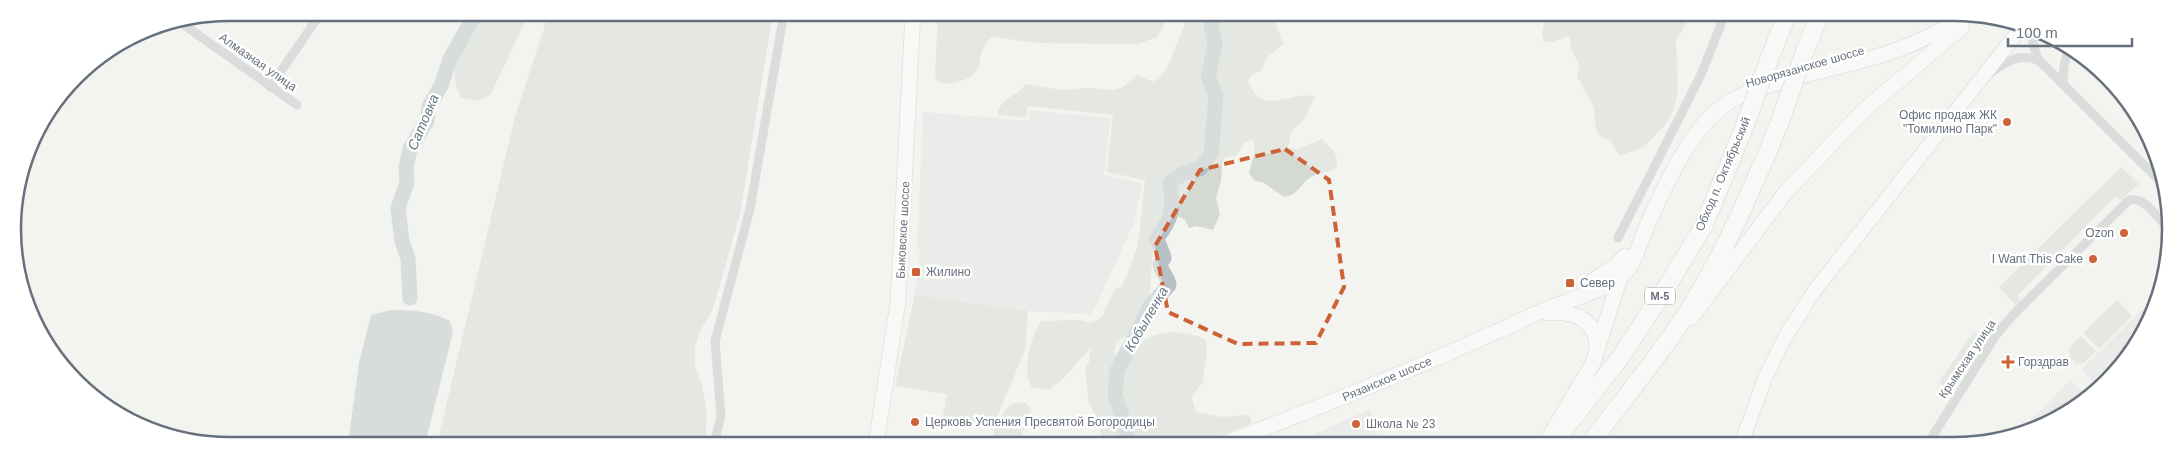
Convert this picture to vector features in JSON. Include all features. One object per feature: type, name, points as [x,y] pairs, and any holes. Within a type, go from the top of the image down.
[{"type":"highway","name":"Обход п. Октябрьский","points":[[1558,437],[1620,358],[1704,225],[1742,133],[1784,21]]},
{"type":"highway","name":"М-5","points":[[1595,437],[1650,367],[1700,292],[1730,237],[1779,124],[1804,51],[1817,21]]},
{"type":"main road","name":"Быковское шоссе","points":[[877,437],[898,302],[913,21]]},
{"type":"main road","name":"Новорязанское шоссе","points":[[1550,437],[1586,376],[1597,351],[1625,256],[1659,180],[1684,135],[1708,106],[1726,93],[1748,82],[1876,47],[1916,33],[1937,21]]},
{"type":"main road","points":[[1620,277],[1631,265],[1667,184],[1692,139],[1713,114],[1729,102],[1752,91],[1877,56],[1903,47],[1946,28],[1957,21]]},
{"type":"main road","points":[[1650,367],[1698,310],[1785,193],[1863,111],[1967,22]]},
{"type":"main road","points":[[1744,437],[1765,378],[1786,337],[1815,290],[2019,31]]},
{"type":"main road","name":"Рязанское шоссе","points":[[1241,437],[1358,392],[1525,319],[1548,308],[1602,275],[1625,256]]},
{"type":"main road","name":"Рязанское шоссе","points":[[1548,308],[1584,296],[1620,277]]},
{"type":"main road","points":[[1525,319],[1547,313],[1572,313],[1581,318],[1591,328],[1597,341],[1597,351]]},
{"type":"street","points":[[270,86],[315,21]]},
{"type":"street","points":[[716,437],[721,416],[715,342],[750,210],[783,21]]},
{"type":"street","points":[[1618,238],[1701,75],[1722,21]]},
{"type":"street","name":"Алмазная улица","points":[[185,26],[297,105]]},
{"type":"street","points":[[2033,37],[2033,45],[2040,61],[2155,176]]},
{"type":"street","points":[[2063,84],[2067,55]]},
{"type":"street","points":[[1978,82],[2008,62],[2019,58],[2029,57],[2040,61]]},
{"type":"street","name":"Крымская улица","points":[[1932,437],[1996,335],[2129,200],[2142,201],[2161,221]]},
{"type":"highlighted area","points":[[1285,149],[1329,180],[1344,287],[1316,343],[1238,344],[1168,312],[1155,246],[1200,170]]},
{"type":"shaded area","points":[[474,21],[525,21],[491,94],[479,101],[461,98],[455,75],[455,64]]},
{"type":"shaded area","points":[[546,21],[772,21],[740,214],[713,309],[700,331],[695,348],[695,366],[701,382],[707,413],[705,437],[439,437],[515,117]]},
{"type":"shaded area","points":[[938,21],[1165,21],[1157,37],[1138,44],[1039,43],[992,37],[986,43],[978,68],[968,78],[957,82],[942,83],[937,81],[935,75]]},
{"type":"shaded area","points":[[1184,21],[1275,21],[1283,44],[1268,56],[1261,71],[1253,73],[1248,80],[1253,92],[1260,98],[1269,101],[1306,96],[1315,97],[1304,119],[1291,132],[1288,148],[1297,149],[1322,139],[1336,156],[1336,169],[1313,176],[1305,181],[1297,191],[1284,197],[1263,182],[1255,181],[1249,174],[1255,149],[1253,140],[1245,142],[1235,157],[1226,157],[1222,163],[1221,181],[1216,198],[1220,214],[1213,230],[1197,226],[1189,228],[1185,220],[1169,212],[1154,234],[1149,303],[1130,332],[1116,343],[1114,352],[1119,359],[1130,356],[1145,340],[1159,334],[1184,333],[1206,340],[1207,348],[1203,383],[1191,396],[1196,412],[1222,417],[1249,415],[1252,423],[1216,437],[1101,437],[1098,421],[1089,403],[1085,369],[1089,362],[1091,347],[1062,380],[1048,390],[1032,387],[1027,373],[1027,364],[1034,335],[1042,321],[1080,320],[1089,323],[1096,321],[1103,315],[1114,290],[1122,286],[1138,245],[1145,180],[1107,172],[1113,115],[1027,106],[1026,118],[999,115],[997,111],[1005,100],[1020,91],[1025,84],[1061,90],[1088,88],[1114,90],[1123,87],[1137,75],[1153,82],[1166,70],[1184,27]]},
{"type":"shaded area","points":[[1545,21],[1687,21],[1676,41],[1678,93],[1674,109],[1665,125],[1644,147],[1619,156],[1611,141],[1603,138],[1596,131],[1594,107],[1577,76],[1579,63],[1572,51],[1569,36],[1552,42],[1544,41],[1542,34]]},
{"type":"shaded area","points":[[1030,110],[1111,118],[1104,175],[1142,183],[1135,221],[1092,314],[1028,311],[915,295],[920,251],[917,248],[923,112],[1029,121]]},
{"type":"shaded area","points":[[2121,167],[2139,184],[2121,200],[2116,196],[2017,296],[2021,301],[2016,306],[1999,287]]},
{"type":"shaded area","points":[[915,295],[1028,311],[1025,350],[992,429],[943,416],[947,394],[895,386]]},
{"type":"shaded area","points":[[2117,300],[2132,316],[2099,349],[2083,333]]},
{"type":"shaded area","points":[[2148,304],[2127,344],[2101,376],[2094,383],[2081,370]]},
{"type":"shaded area","points":[[391,310],[414,311],[429,313],[450,321],[453,332],[427,437],[349,437],[359,363],[371,315]]},
{"type":"shaded area","points":[[1974,332],[1979,335],[1946,387],[1939,382]]},
{"type":"shaded area","points":[[2081,336],[2096,351],[2084,363],[2076,364],[2069,356],[2070,347]]},
{"type":"shaded area","points":[[2071,380],[2083,392],[2058,409],[2026,424]]},
{"type":"shaded area","points":[[2053,402],[2067,403],[2058,409],[2052,412]]},
{"type":"shaded area","points":[[1026,403],[1030,408],[1029,419],[1020,437],[992,437],[1003,412],[1013,404]]},
{"type":"shaded area","name":"Школа № 23","points":[[1370,409],[1378,437],[1308,437]]},
{"type":"waterway","name":"Сатовка","points":[[410,298],[408,259],[402,241],[398,208],[407,183],[406,168],[410,149],[427,121],[429,106],[441,86],[450,59],[471,21]]},
{"type":"waterway","name":"Кобыленка","points":[[1128,437],[1115,394],[1117,371],[1151,305],[1169,285],[1160,264],[1164,258],[1157,238],[1167,224],[1171,212],[1170,183],[1182,174],[1200,169],[1211,154],[1216,96],[1208,76],[1215,44],[1212,21]]},
{"type":"place","name":"Офис продаж ЖК \"Томилино Парк\"","points":[[2007,122]]},
{"type":"place","name":"Ozon","points":[[2124,233]]},
{"type":"place","name":"I Want This Cake","points":[[2093,259]]},
{"type":"place","name":"Жилино","points":[[916,272]]},
{"type":"place","name":"Север","points":[[1570,283]]},
{"type":"place","name":"Горздрав","points":[[2008,362]]},
{"type":"place","name":"Церковь Успения Пресвятой Богородицы","points":[[915,422]]},
{"type":"place","name":"Школа № 23","points":[[1356,424]]}]
